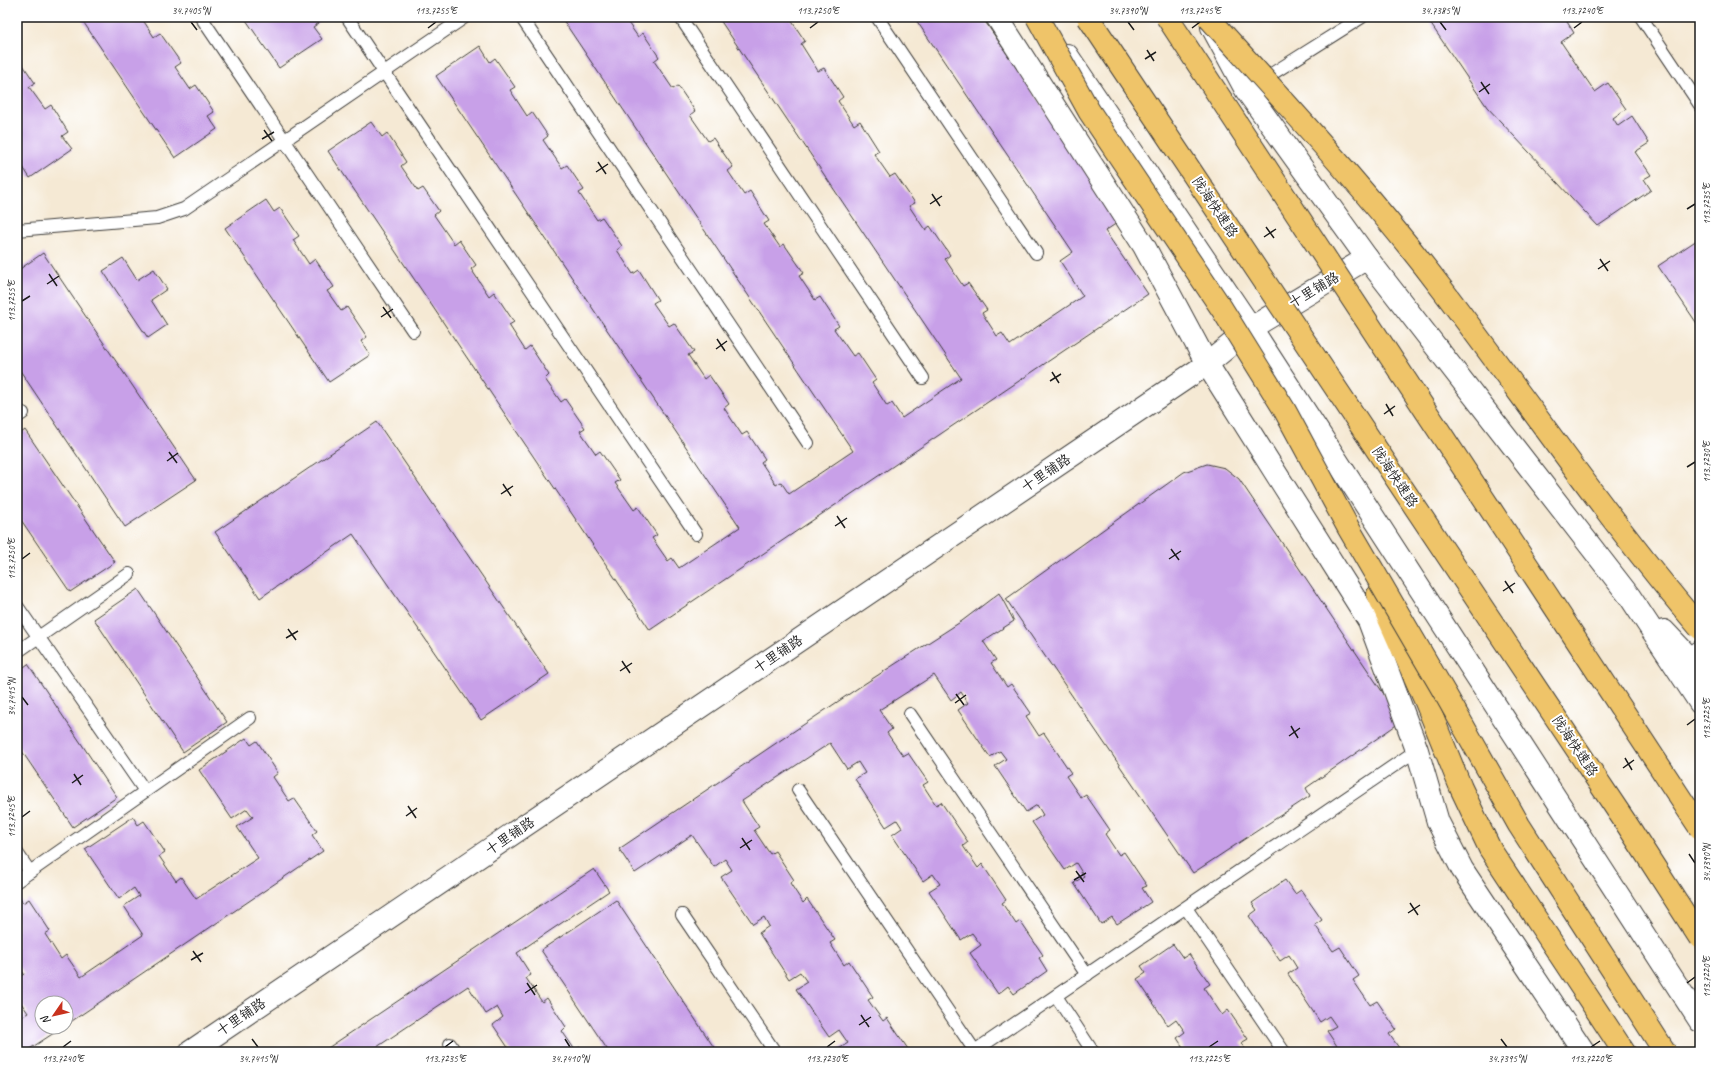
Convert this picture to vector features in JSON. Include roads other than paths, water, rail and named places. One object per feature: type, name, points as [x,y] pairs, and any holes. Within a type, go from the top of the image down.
[{"type":"highway","points":[[1037,17],[1088,111],[1222,309],[1284,409],[1349,529],[1447,697],[1519,825],[1665,1052]]},
{"type":"highway","name":"陇海快速路","points":[[1088,17],[1628,826],[1700,938]]},
{"type":"highway","points":[[1167,17],[1700,828]]},
{"type":"highway","points":[[1207,17],[1376,207],[1432,276],[1530,410],[1655,575],[1700,628]]},
{"type":"highway","points":[[1349,529],[1426,702],[1461,788],[1490,849],[1624,1052]]},
{"type":"street","points":[[997,17],[1144,246],[1207,364],[1369,621],[1417,750],[1438,822],[1462,869],[1584,1052]]},
{"type":"street","points":[[1042,17],[1252,328],[1700,1021]]},
{"type":"street","points":[[1207,17],[1246,90],[1367,258],[1630,597],[1700,703]]},
{"type":"street","name":"十里铺路","points":[[190,1052],[1207,364],[1252,328],[1367,258]]},
{"type":"street","points":[[1630,597],[1696,657]]},
{"type":"lane","points":[[201,17],[413,331]]},
{"type":"lane","points":[[347,17],[696,534]]},
{"type":"lane","points":[[19,227],[157,218],[184,209],[465,17]]},
{"type":"lane","points":[[521,17],[808,443]]},
{"type":"lane","points":[[680,17],[923,378]]},
{"type":"lane","points":[[877,17],[1036,253]]},
{"type":"lane","points":[[1246,90],[1362,17]]},
{"type":"lane","points":[[1641,17],[1700,105]]},
{"type":"lane","points":[[17,652],[129,574]]},
{"type":"lane","points":[[17,606],[145,792]]},
{"type":"lane","points":[[910,714],[1087,975]]},
{"type":"lane","points":[[17,881],[250,718]]},
{"type":"lane","points":[[798,790],[974,1051],[1417,750]]},
{"type":"lane","points":[[17,853],[30,872]]},
{"type":"lane","points":[[1186,908],[1284,1052]]},
{"type":"lane","points":[[682,915],[775,1052]]},
{"type":"lane","points":[[1056,996],[1093,1052]]}]
